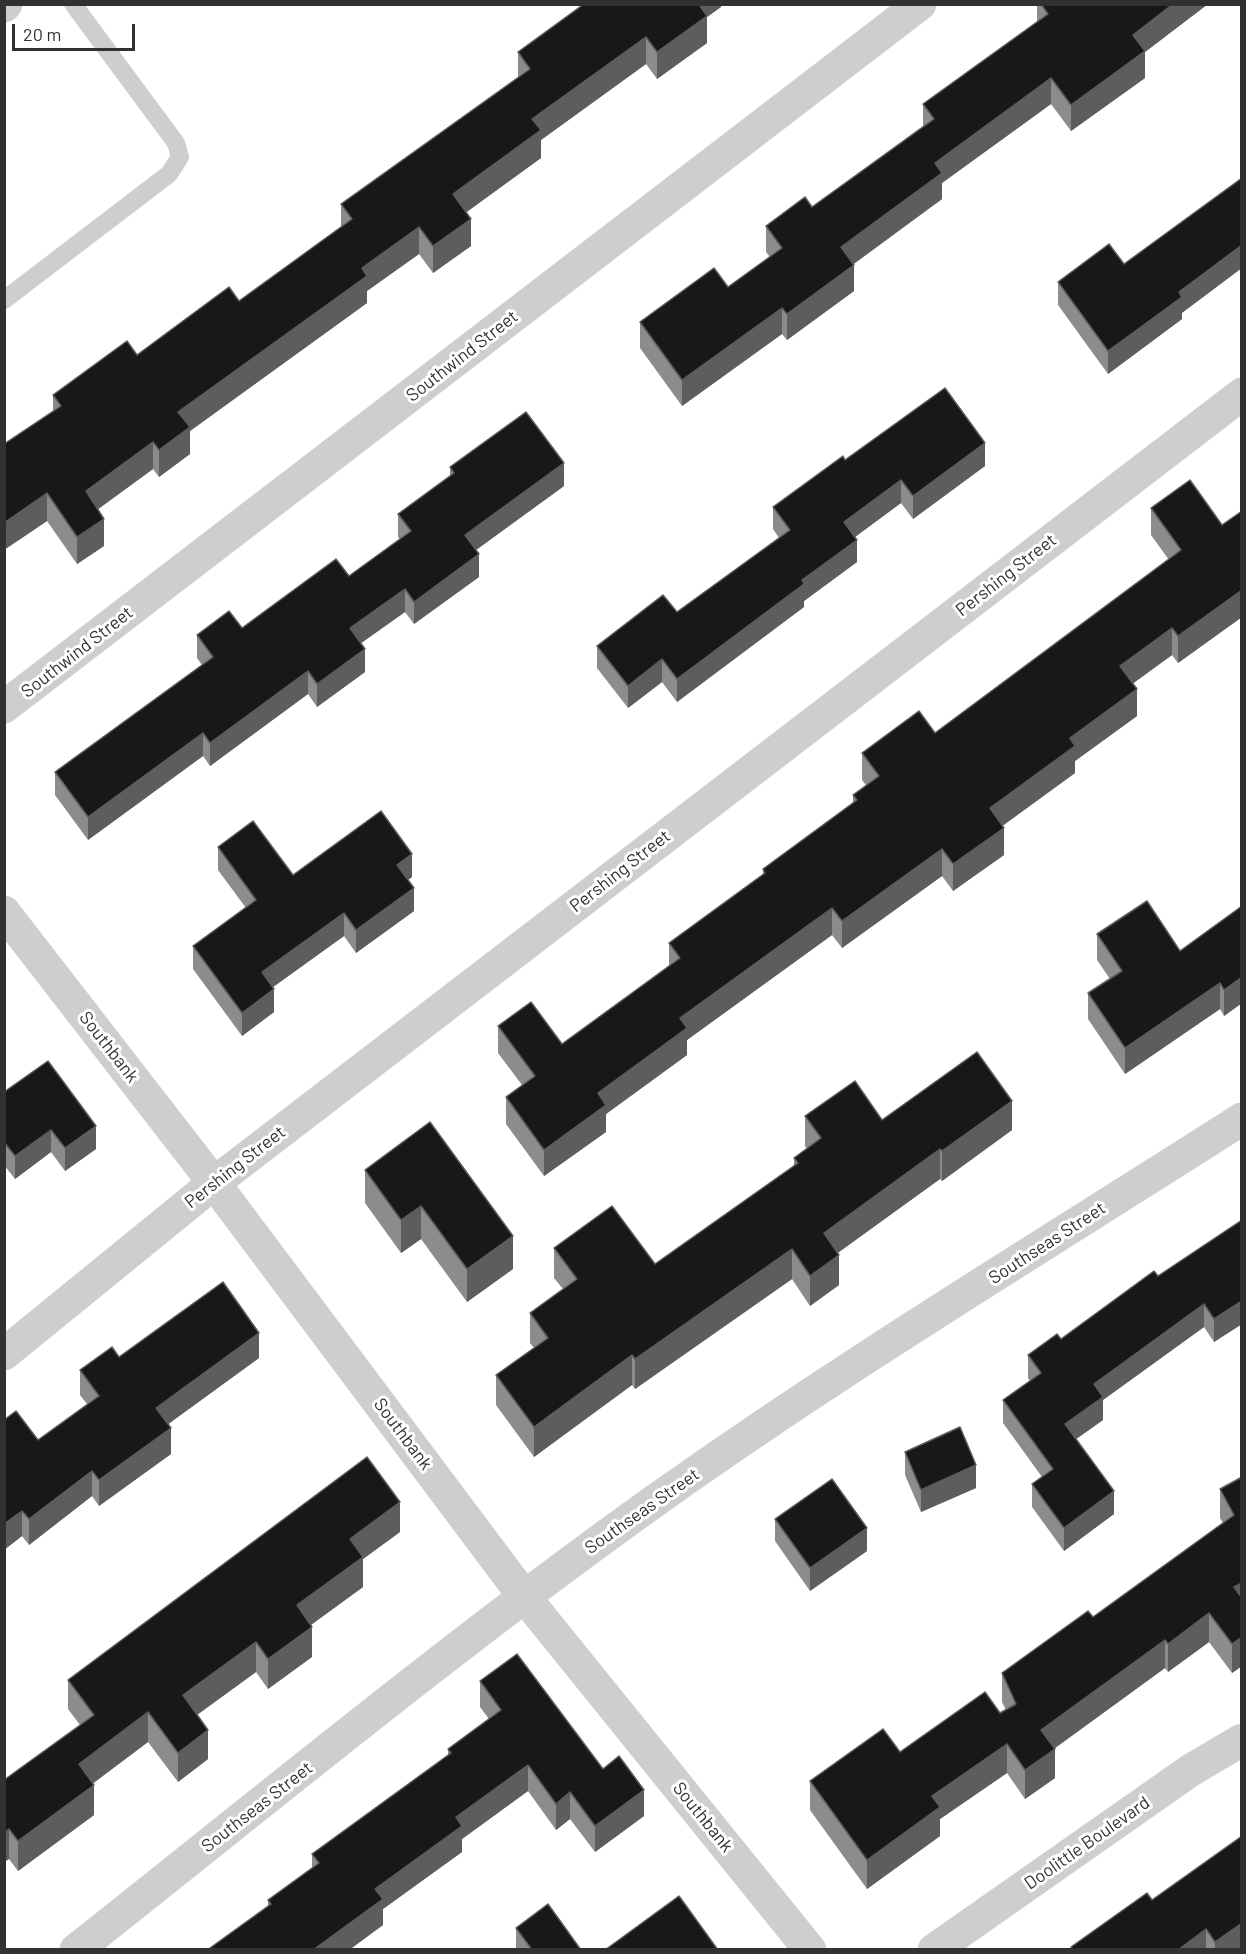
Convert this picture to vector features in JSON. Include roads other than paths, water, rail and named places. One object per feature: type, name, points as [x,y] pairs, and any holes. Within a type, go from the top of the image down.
[{"type":"street","name":"Southwind Street","points":[[4,707],[920,4]]},
{"type":"street","name":"Pershing Street","points":[[4,1354],[214,1183],[1242,394]]},
{"type":"street","name":"Southbank","points":[[4,912],[214,1183],[524,1595],[810,1950]]},
{"type":"street","name":"Southseas Street","points":[[76,1950],[524,1595],[660,1497],[851,1368],[1242,1119]]},
{"type":"street","name":"Doolittle Boulevard","points":[[934,1950],[1191,1770],[1242,1740]]},
{"type":"lane","points":[[4,300],[170,174],[180,157],[176,142],[73,4]]}]
